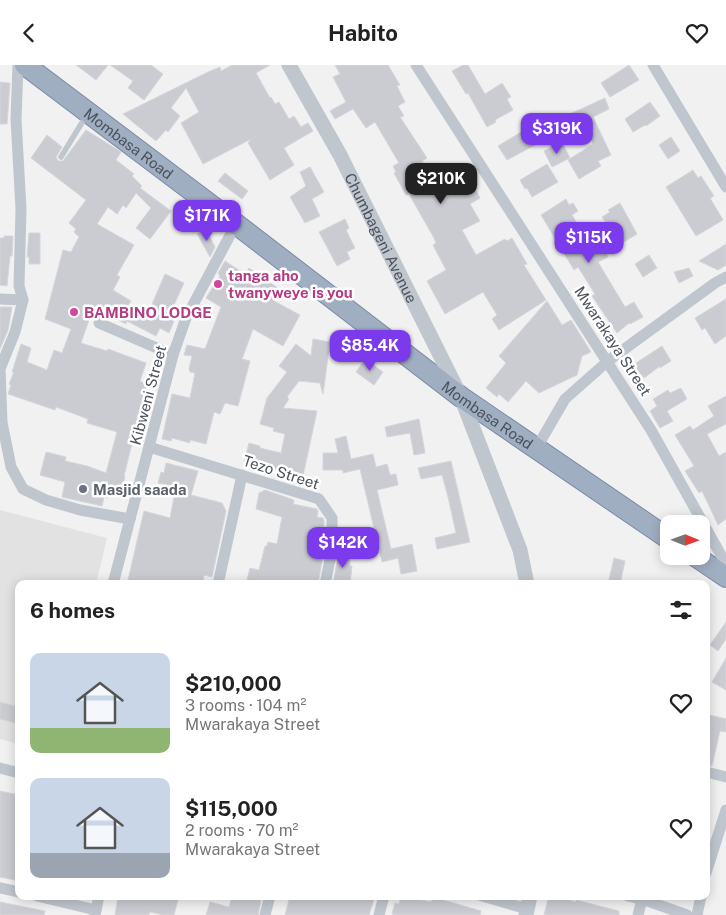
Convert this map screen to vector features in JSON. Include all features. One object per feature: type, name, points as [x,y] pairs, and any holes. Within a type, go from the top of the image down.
[{"type":"highway","name":"Mombasa Road","points":[[25,65],[236,223],[461,397],[660,533]]},
{"type":"highway","points":[[708,565],[726,577]]},
{"type":"street","points":[[18,65],[16,119],[21,209],[18,285],[23,300],[15,332],[0,369],[1,422],[11,467],[23,489],[46,500],[80,510],[130,519]]},
{"type":"street","name":"Chumbageni Avenue","points":[[289,65],[340,155],[461,397],[520,550],[526,580]]},
{"type":"street","name":"Mwarakaya Street","points":[[416,65],[651,430],[726,564]]},
{"type":"street","points":[[653,65],[726,187]]},
{"type":"street","name":"Kibweni Street","points":[[115,580],[173,355],[186,318],[236,223]]},
{"type":"street","points":[[536,449],[565,399],[608,361],[726,277]]},
{"type":"street","points":[[0,299],[23,300]]},
{"type":"street","points":[[99,323],[173,355]]},
{"type":"street","name":"Tezo Street","points":[[149,447],[319,499],[332,518],[332,550],[326,580]]},
{"type":"street","points":[[219,580],[242,475]]},
{"type":"street","points":[[0,768],[15,772]]},
{"type":"street","points":[[710,774],[726,777]]},
{"type":"street","points":[[710,860],[726,810]]},
{"type":"street","points":[[0,888],[15,891]]},
{"type":"street","points":[[51,900],[95,913],[98,900]]},
{"type":"street","points":[[265,915],[269,900]]},
{"type":"street","points":[[379,915],[383,900]]},
{"type":"street","points":[[499,900],[528,907]]},
{"type":"street","points":[[638,915],[642,900]]},
{"type":"street","points":[[645,900],[687,915]]},
{"type":"street","points":[[697,915],[700,900]]},
{"type":"lane","points":[[61,157],[88,112]]},
{"type":"shaded area","points":[[0,510],[107,538],[97,580],[15,580],[15,743],[0,739]]},
{"type":"building","points":[[76,65],[108,65],[96,80]]},
{"type":"building","points":[[110,65],[151,65],[163,74],[144,100],[128,88],[133,81]]},
{"type":"building","points":[[232,65],[270,65],[256,73],[270,98],[275,104],[279,102],[289,119],[294,116],[301,127],[308,123],[313,131],[284,148],[294,165],[270,180],[248,143],[251,139],[203,164],[181,123],[199,112],[186,88],[171,108],[180,116],[168,132],[166,130],[156,141],[123,114],[208,72],[220,67],[221,71]]},
{"type":"building","points":[[335,65],[388,65],[400,85],[397,86],[405,102],[398,106],[404,116],[400,117],[427,158],[422,161],[433,179],[444,172],[447,177],[463,167],[480,198],[470,204],[480,221],[462,230],[476,255],[505,239],[507,241],[512,238],[527,264],[524,265],[546,300],[499,330],[492,319],[497,315],[483,292],[445,314],[427,281],[446,270],[433,245],[436,243],[434,238],[409,194],[406,195],[394,173],[396,172],[393,166],[399,163],[375,122],[366,128],[353,109],[335,119],[330,111],[346,102],[333,77],[340,74]]},
{"type":"building","points":[[463,65],[468,65],[485,94],[502,83],[511,97],[507,99],[513,110],[487,127],[468,93],[466,94],[452,71]]},
{"type":"building","points":[[629,65],[639,80],[610,97],[601,83]]},
{"type":"building","points":[[0,82],[10,83],[7,124],[0,124]]},
{"type":"building","points":[[605,98],[609,109],[593,117],[611,155],[598,161],[601,166],[579,179],[568,160],[593,144],[585,127],[558,141],[553,133],[564,127],[559,119]]},
{"type":"building","points":[[650,102],[660,116],[633,132],[625,119]]},
{"type":"building","points":[[526,129],[535,145],[507,160],[498,146]]},
{"type":"building","points":[[86,130],[121,152],[116,160],[134,174],[132,176],[142,186],[140,188],[171,211],[150,239],[136,228],[151,208],[136,193],[126,208],[123,205],[117,214],[108,207],[97,224],[134,245],[117,275],[120,277],[113,290],[131,301],[127,308],[146,318],[165,274],[184,283],[168,318],[174,321],[169,333],[160,328],[156,336],[127,321],[126,324],[114,318],[116,314],[95,306],[89,320],[81,343],[107,351],[108,349],[146,363],[140,381],[147,384],[143,395],[145,396],[137,419],[122,491],[110,489],[108,498],[104,497],[102,506],[62,497],[65,482],[40,475],[46,452],[66,457],[65,461],[106,473],[117,432],[87,423],[88,419],[56,407],[55,410],[8,394],[11,385],[9,384],[14,372],[12,372],[21,344],[31,348],[27,362],[47,370],[54,350],[62,353],[71,329],[45,319],[63,250],[71,252],[79,237],[74,232],[76,229],[69,223],[86,200],[31,158],[47,135],[62,147],[56,157],[58,161],[63,161]]},
{"type":"building","points":[[671,137],[680,151],[668,159],[659,145]]},
{"type":"building","points":[[562,142],[570,158],[552,167],[544,151]]},
{"type":"building","points":[[547,164],[558,182],[532,197],[520,180]]},
{"type":"building","points":[[310,167],[324,192],[312,199],[320,216],[305,223],[290,197],[306,186],[300,172]]},
{"type":"building","points":[[693,170],[698,178],[701,176],[714,196],[710,198],[723,220],[696,236],[666,187]]},
{"type":"building","points":[[225,173],[248,191],[242,199],[218,181]]},
{"type":"building","points":[[566,199],[569,205],[573,203],[578,211],[572,215],[593,250],[602,245],[608,257],[598,262],[625,307],[634,302],[643,317],[629,323],[617,333],[592,296],[595,294],[578,267],[574,270],[541,215]]},
{"type":"building","points":[[620,203],[637,234],[617,246],[602,217],[610,212],[608,210]]},
{"type":"building","points":[[345,219],[349,228],[346,230],[355,248],[347,252],[350,259],[337,266],[319,232]]},
{"type":"building","points":[[206,229],[215,247],[210,257],[197,234]]},
{"type":"building","points":[[29,233],[40,233],[40,264],[29,264],[29,257],[27,257]]},
{"type":"building","points":[[4,236],[13,236],[7,286],[0,285],[0,238],[4,238]]},
{"type":"building","points":[[726,244],[726,265],[718,270],[699,261]]},
{"type":"building","points":[[649,255],[657,268],[643,277],[635,264]]},
{"type":"building","points":[[225,261],[245,274],[249,268],[278,288],[274,301],[300,315],[283,346],[253,329],[242,359],[250,361],[238,406],[225,403],[220,414],[214,412],[206,444],[190,440],[190,443],[172,438],[171,441],[162,439],[172,394],[190,398],[195,373],[190,372],[189,369],[192,356],[184,355],[187,345],[205,349],[221,307],[206,298],[220,276],[218,273]]},
{"type":"building","points":[[689,268],[693,276],[679,283],[674,272]]},
{"type":"building","points":[[726,299],[726,336],[715,344],[705,328],[702,330],[695,318]]},
{"type":"building","points":[[547,301],[562,325],[571,320],[591,352],[582,356],[577,375],[539,393],[526,381],[508,402],[499,394],[497,397],[486,388],[506,363],[499,356]]},
{"type":"building","points":[[0,307],[12,307],[8,330],[0,349]]},
{"type":"building","points":[[313,339],[330,342],[323,394],[320,383],[299,381],[287,397],[289,399],[283,408],[317,411],[303,476],[244,462],[249,443],[281,453],[285,434],[273,431],[274,428],[260,424],[267,398],[287,372],[279,366],[296,344],[311,356]]},
{"type":"building","points":[[662,346],[671,361],[660,368],[660,366],[644,378],[633,365]]},
{"type":"building","points":[[365,359],[383,372],[374,385],[356,372]]},
{"type":"building","points":[[681,388],[687,399],[667,411],[673,421],[660,428],[650,411],[657,406],[653,399],[668,390],[670,393]]},
{"type":"building","points":[[726,396],[726,424],[707,434],[719,456],[726,452],[726,519],[718,525],[702,491],[699,493],[685,471],[694,466],[675,435],[690,426],[693,430],[714,416],[708,406]]},
{"type":"building","points":[[419,419],[425,453],[414,455],[410,433],[387,437],[385,427]]},
{"type":"building","points":[[346,436],[351,459],[373,454],[376,467],[387,464],[390,475],[396,474],[398,485],[377,490],[391,549],[412,544],[417,571],[401,574],[398,558],[382,562],[360,469],[343,473],[343,470],[323,470],[323,453],[338,453],[335,439]]},
{"type":"building","points":[[451,461],[470,542],[437,549],[435,538],[456,533],[448,497],[442,475],[421,479],[418,468]]},
{"type":"building","points":[[166,463],[198,471],[191,495],[222,503],[226,511],[212,577],[204,575],[203,580],[128,580],[144,511],[170,518],[176,487],[158,483],[161,472],[164,473]]},
{"type":"building","points":[[265,490],[294,500],[293,504],[317,509],[317,517],[324,520],[324,549],[319,580],[247,580],[250,568],[259,570],[265,546],[267,546],[268,542],[277,544],[282,517],[256,509],[259,493]]},
{"type":"building","points":[[349,551],[350,566],[352,566],[350,580],[334,580],[339,552]]},
{"type":"building","points":[[614,558],[625,561],[621,580],[609,580]]},
{"type":"building","points":[[726,622],[726,639],[718,651],[710,645]]},
{"type":"building","points":[[726,658],[726,690],[712,682]]},
{"type":"building","points":[[0,702],[15,706],[15,723],[0,719]]},
{"type":"building","points":[[710,715],[726,719],[726,732],[720,731],[712,766],[710,766]]},
{"type":"building","points":[[0,791],[15,794],[15,880],[0,877]]},
{"type":"building","points":[[117,900],[178,900],[174,915],[150,912],[149,915],[115,915]]},
{"type":"building","points":[[231,900],[261,900],[258,915],[206,915],[210,902],[229,907]]},
{"type":"building","points":[[289,900],[374,900],[369,915],[285,915]]},
{"type":"building","points":[[400,900],[431,902],[432,900],[443,900],[481,911],[480,915],[392,914],[395,903],[399,904]]},
{"type":"building","points":[[548,900],[576,902],[576,900],[619,911],[619,915],[544,915]]},
{"type":"building","points":[[0,902],[45,911],[44,915],[0,915]]},
{"type":"place","name":"tanga aho twanyweye is you","points":[[218,284]]},
{"type":"place","name":"BAMBINO LODGE","points":[[74,312]]},
{"type":"place","name":"Masjid saada","points":[[83,489]]}]
